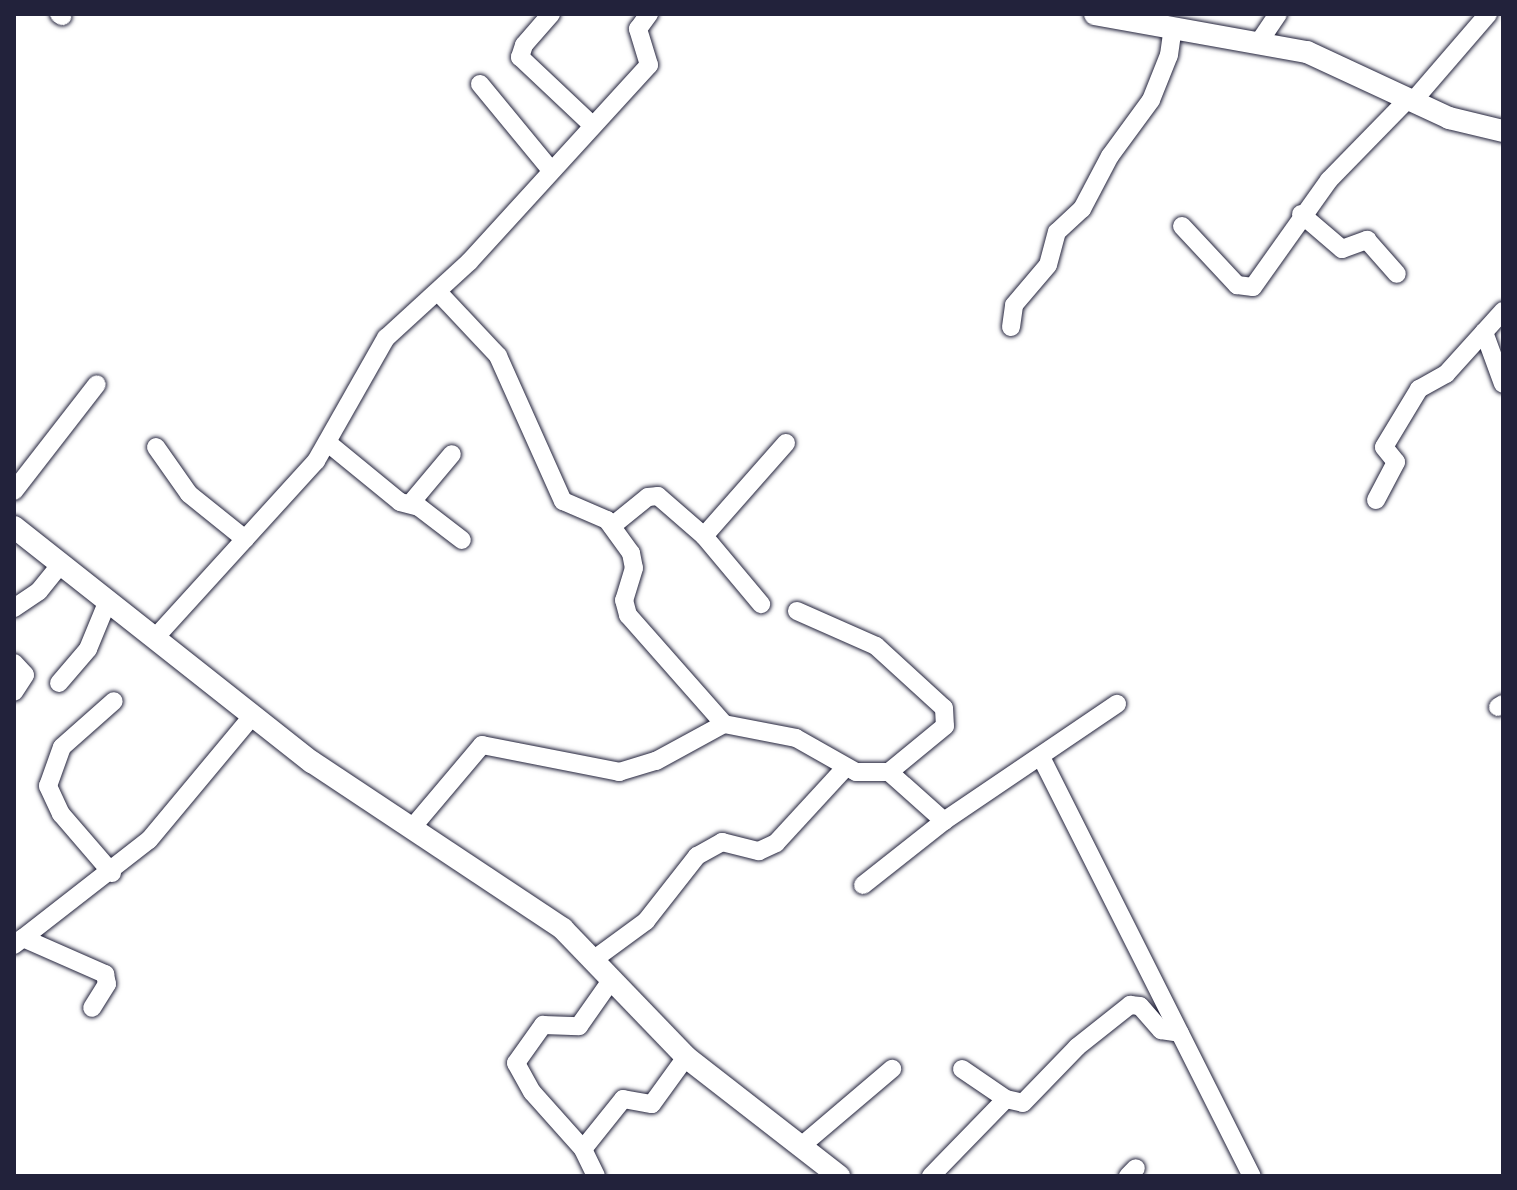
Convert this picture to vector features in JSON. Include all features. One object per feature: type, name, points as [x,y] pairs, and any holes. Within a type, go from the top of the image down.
[{"type":"street","points":[[551,14],[524,45],[520,57],[591,124]]},
{"type":"street","points":[[154,639],[328,443],[386,338],[469,262],[591,124],[651,62],[638,29],[649,14]]},
{"type":"street","points":[[1095,14],[1168,22],[1318,55],[1449,118],[1503,131]]},
{"type":"street","points":[[1259,42],[1278,14]]},
{"type":"street","points":[[1182,226],[1216,266],[1247,290],[1268,270],[1301,214],[1411,100],[1488,14]]},
{"type":"street","points":[[1011,327],[1014,305],[1048,265],[1057,232],[1082,209],[1110,156],[1155,93],[1168,22]]},
{"type":"street","points":[[480,84],[551,170]]},
{"type":"street","points":[[1301,214],[1342,249],[1367,240],[1397,274]]},
{"type":"street","points":[[441,290],[498,356],[563,501],[612,526],[635,561],[624,600],[628,615],[724,724],[796,738],[845,768],[869,775],[889,772],[945,726],[944,708],[876,646],[797,611]]},
{"type":"street","points":[[1376,500],[1396,462],[1384,447],[1419,389],[1446,374],[1503,311]]},
{"type":"street","points":[[1484,332],[1503,384]]},
{"type":"street","points":[[14,491],[97,384]]},
{"type":"street","points":[[328,443],[400,502],[410,504],[462,540]]},
{"type":"street","points":[[704,536],[786,443]]},
{"type":"street","points":[[156,447],[189,494],[245,539]]},
{"type":"street","points":[[410,504],[452,454]]},
{"type":"street","points":[[612,526],[653,495],[704,536],[761,604]]},
{"type":"street","points":[[14,527],[59,566],[253,715],[411,829],[530,905],[593,960],[686,1057],[839,1176]]},
{"type":"street","points":[[14,608],[39,591],[59,566]]},
{"type":"street","points":[[59,683],[88,649],[107,603]]},
{"type":"street","points":[[14,663],[25,675],[14,692]]},
{"type":"street","points":[[112,873],[61,814],[48,786],[62,747],[114,701]]},
{"type":"street","points":[[863,885],[944,821],[1117,704]]},
{"type":"street","points":[[18,941],[112,873],[166,822],[253,715]]},
{"type":"street","points":[[411,829],[482,745],[619,772],[656,761],[724,724]]},
{"type":"street","points":[[1041,757],[1252,1176]]},
{"type":"street","points":[[593,960],[646,921],[697,856],[722,842],[756,851],[776,843],[845,768]]},
{"type":"street","points":[[889,772],[944,821]]},
{"type":"street","points":[[18,941],[108,977],[92,1008]]},
{"type":"street","points":[[596,1176],[583,1149],[522,1079],[516,1063],[543,1025],[579,1026],[612,979]]},
{"type":"street","points":[[962,1069],[1015,1103],[1031,1100],[1077,1047],[1130,1005],[1140,1006],[1161,1030],[1180,1033]]},
{"type":"street","points":[[583,1149],[623,1099],[652,1104],[686,1057]]},
{"type":"street","points":[[800,1147],[892,1069]]},
{"type":"street","points":[[931,1176],[1006,1099]]}]
